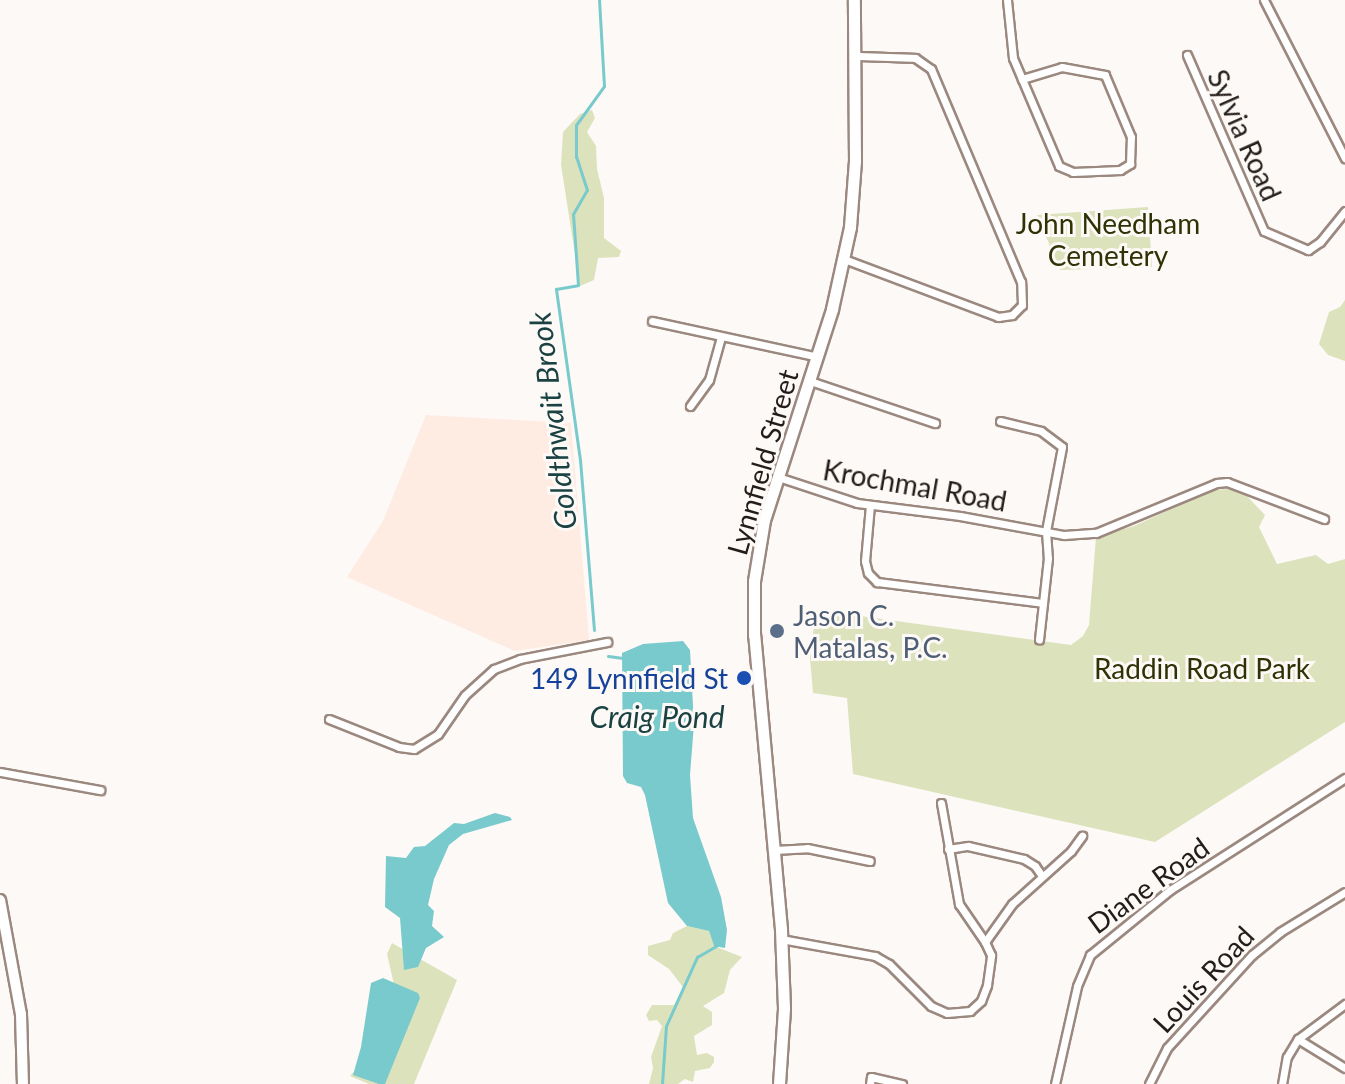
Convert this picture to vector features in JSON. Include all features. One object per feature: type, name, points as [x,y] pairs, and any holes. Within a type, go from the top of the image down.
[{"type":"main road","name":"Lynnfield Street","points":[[779,1084],[784,1008],[754,611],[757,551],[818,357],[844,259],[855,181],[854,0]]},
{"type":"street","points":[[1007,0],[1011,50],[1022,79],[1062,170],[1120,170],[1130,164],[1131,137],[1105,75],[1062,67],[1022,79]]},
{"type":"street","points":[[1264,0],[1345,158]]},
{"type":"street","name":"Sylvia Road","points":[[1187,55],[1264,231],[1308,250],[1320,242],[1345,211]]},
{"type":"street","points":[[844,259],[1005,317],[1018,312],[1022,305],[1023,293],[1016,272],[931,69],[915,58],[854,56]]},
{"type":"street","points":[[652,321],[818,357]]},
{"type":"street","points":[[690,406],[709,380],[721,337]]},
{"type":"street","points":[[810,381],[935,423]]},
{"type":"street","points":[[1000,421],[1041,431],[1062,447],[1046,531],[1048,558],[1039,640]]},
{"type":"street","name":"Krochmal Road","points":[[778,477],[831,496],[870,505],[1064,535],[1096,533],[1217,483],[1227,482],[1324,519]]},
{"type":"street","points":[[870,505],[865,561],[868,573],[877,582],[1043,603]]},
{"type":"street","points":[[329,719],[399,747],[414,749],[438,734],[465,695],[494,669],[520,659],[607,642]]},
{"type":"street","points":[[0,779],[4,773],[100,790]]},
{"type":"street","name":"Diane Road","points":[[1055,1084],[1077,986],[1090,955],[1170,890],[1345,778]]},
{"type":"street","points":[[781,939],[875,956],[889,964],[931,1006],[954,1013],[970,1011],[984,994],[991,955],[962,912],[941,803]]},
{"type":"street","points":[[985,942],[1012,904],[1082,836]]},
{"type":"street","points":[[948,849],[968,846],[1024,859],[1035,866],[1042,876]]},
{"type":"street","points":[[774,850],[807,848],[870,861]]},
{"type":"street","name":"Louis Road","points":[[1149,1084],[1167,1048],[1252,955],[1280,932],[1345,892]]},
{"type":"street","points":[[0,900],[21,1014],[23,1084]]},
{"type":"street","points":[[1282,1084],[1287,1057],[1298,1039],[1345,1004]]},
{"type":"street","points":[[1298,1039],[1345,1068]]},
{"type":"street","points":[[870,1084],[871,1077],[902,1084]]},
{"type":"shaded area","points":[[426,415],[571,423],[589,640],[515,651],[347,577],[383,521]]},
{"type":"green space","points":[[592,110],[595,118],[587,132],[596,146],[597,169],[604,198],[604,238],[621,251],[619,257],[598,258],[594,280],[580,286],[561,165],[563,132],[580,114]]},
{"type":"green space","name":"John Needham Cemetery","points":[[1148,207],[1152,267],[1060,270],[1037,215]]},
{"type":"green space","points":[[1345,300],[1345,361],[1328,355],[1319,344],[1329,312],[1340,307]]},
{"type":"green space","name":"Raddin Road Park","points":[[1213,490],[1242,491],[1265,515],[1259,527],[1277,564],[1316,555],[1328,564],[1345,559],[1345,722],[1155,842],[853,774],[847,698],[813,693],[810,658],[816,610],[1071,645],[1083,636],[1089,625],[1096,537],[1134,526]]},
{"type":"green space","points":[[687,926],[709,931],[714,946],[742,957],[730,970],[724,993],[703,1006],[712,1012],[712,1025],[694,1036],[697,1055],[707,1053],[714,1057],[710,1068],[695,1071],[693,1082],[685,1079],[678,1084],[649,1084],[653,1068],[651,1057],[662,1026],[657,1020],[649,1021],[646,1015],[652,1005],[674,1005],[683,987],[669,969],[648,955],[648,946],[670,940],[673,933]]},
{"type":"green space","points":[[392,943],[457,980],[414,1084],[369,1084],[350,1076],[362,1063],[396,993],[387,954]]},
{"type":"water","name":"Craig Pond","points":[[683,641],[690,650],[694,724],[690,775],[693,818],[721,897],[727,930],[725,948],[714,946],[709,931],[687,926],[668,903],[645,795],[641,787],[627,783],[623,776],[622,653],[643,644]]},
{"type":"water","points":[[495,813],[512,820],[463,834],[449,845],[434,879],[428,905],[434,911],[432,926],[444,937],[426,948],[418,967],[404,970],[400,918],[385,907],[386,856],[406,858],[414,847],[425,846],[454,823],[464,824]]},
{"type":"water","points":[[383,978],[418,993],[420,998],[385,1084],[379,1084],[353,1075],[361,1047],[371,983]]},
{"type":"waterway","name":"Goldthwait Brook","points":[[594,630],[580,460],[556,289],[578,285],[573,214],[587,190],[576,157],[576,125],[604,86],[599,0]]},
{"type":"waterway","name":"Goldthwait Brook","points":[[608,656],[623,658]]},
{"type":"waterway","name":"Goldthwait Brook","points":[[662,1084],[666,1026],[697,957],[718,945]]},
{"type":"place","name":"Jason C. Matalas, P.C.","points":[[777,631]]},
{"type":"place","name":"149 Lynnfield St","points":[[744,678]]}]
